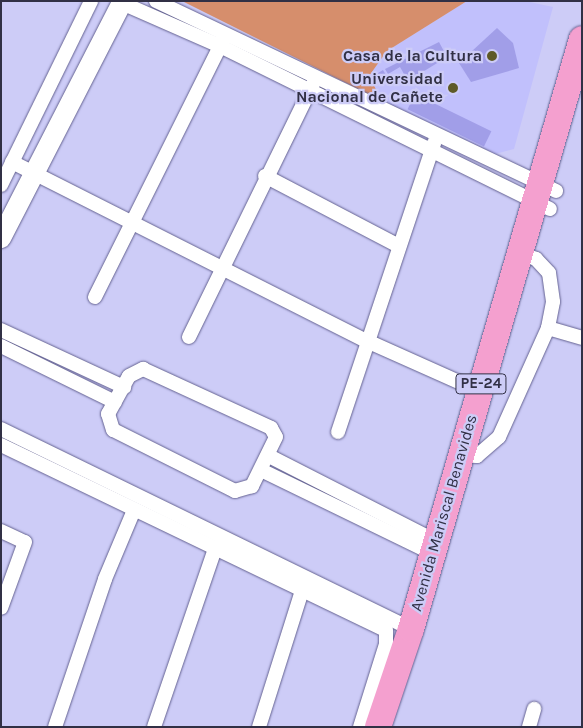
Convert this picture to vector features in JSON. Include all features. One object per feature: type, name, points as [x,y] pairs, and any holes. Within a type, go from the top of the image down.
[{"type":"highway","name":"Avenida Mariscal Benavides","points":[[396,727],[469,455],[545,197],[582,39]]},
{"type":"highway","name":"Avenida Mariscal Benavides","points":[[545,197],[582,101]]},
{"type":"highway","name":"Avenida Mariscal Benavides","points":[[378,727],[434,547],[469,455],[479,390],[528,256]]},
{"type":"street","points":[[1,185],[92,1]]},
{"type":"street","points":[[156,1],[308,90],[430,150],[545,197]]},
{"type":"street","points":[[2,236],[123,2],[223,40],[317,79],[437,137],[545,197]]},
{"type":"street","points":[[95,297],[135,221],[223,40]]},
{"type":"street","points":[[189,337],[220,265],[308,90],[317,79]]},
{"type":"street","points":[[338,432],[430,150],[437,137]]},
{"type":"street","points":[[12,162],[135,221],[367,341],[479,390]]},
{"type":"street","points":[[266,176],[399,246]]},
{"type":"street","points":[[469,455],[508,423],[548,328],[553,302],[549,273],[528,256]]},
{"type":"street","points":[[548,328],[582,338]]},
{"type":"street","points":[[4,340],[124,387]]},
{"type":"street","points":[[4,340],[115,402]]},
{"type":"street","points":[[143,369],[268,426],[276,437],[263,471],[249,489],[235,491],[113,430],[108,418],[124,387],[129,376],[143,369]]},
{"type":"street","points":[[1,430],[410,629]]},
{"type":"street","points":[[1,445],[302,592],[386,630],[386,644],[360,727]]},
{"type":"street","points":[[269,456],[434,547]]},
{"type":"street","points":[[263,471],[434,547]]},
{"type":"street","points":[[55,727],[105,579],[134,510]]},
{"type":"street","points":[[1,531],[25,542],[1,608]]},
{"type":"street","points":[[154,727],[215,550]]},
{"type":"street","points":[[259,727],[302,592]]},
{"type":"street","points":[[529,727],[534,709]]},
{"type":"shaded area","points":[[182,1],[467,1],[387,51],[369,76],[382,101]]},
{"type":"shaded area","name":"Universidad Nacional de Cañete","points":[[467,1],[525,1],[553,7],[514,149],[495,154],[382,101],[369,76],[387,51]]},
{"type":"building","name":"Casa de la Cultura","points":[[497,28],[513,43],[519,68],[471,82],[459,63]]},
{"type":"building","points":[[439,42],[447,57],[408,81],[400,67],[388,74],[385,69]]},
{"type":"building","points":[[383,70],[386,75],[378,80],[374,75]]},
{"type":"building","points":[[415,94],[491,131],[484,147],[408,109]]},
{"type":"place","name":"Casa de la Cultura","points":[[492,56]]},
{"type":"place","name":"Universidad Nacional de Cañete","points":[[453,88]]}]
